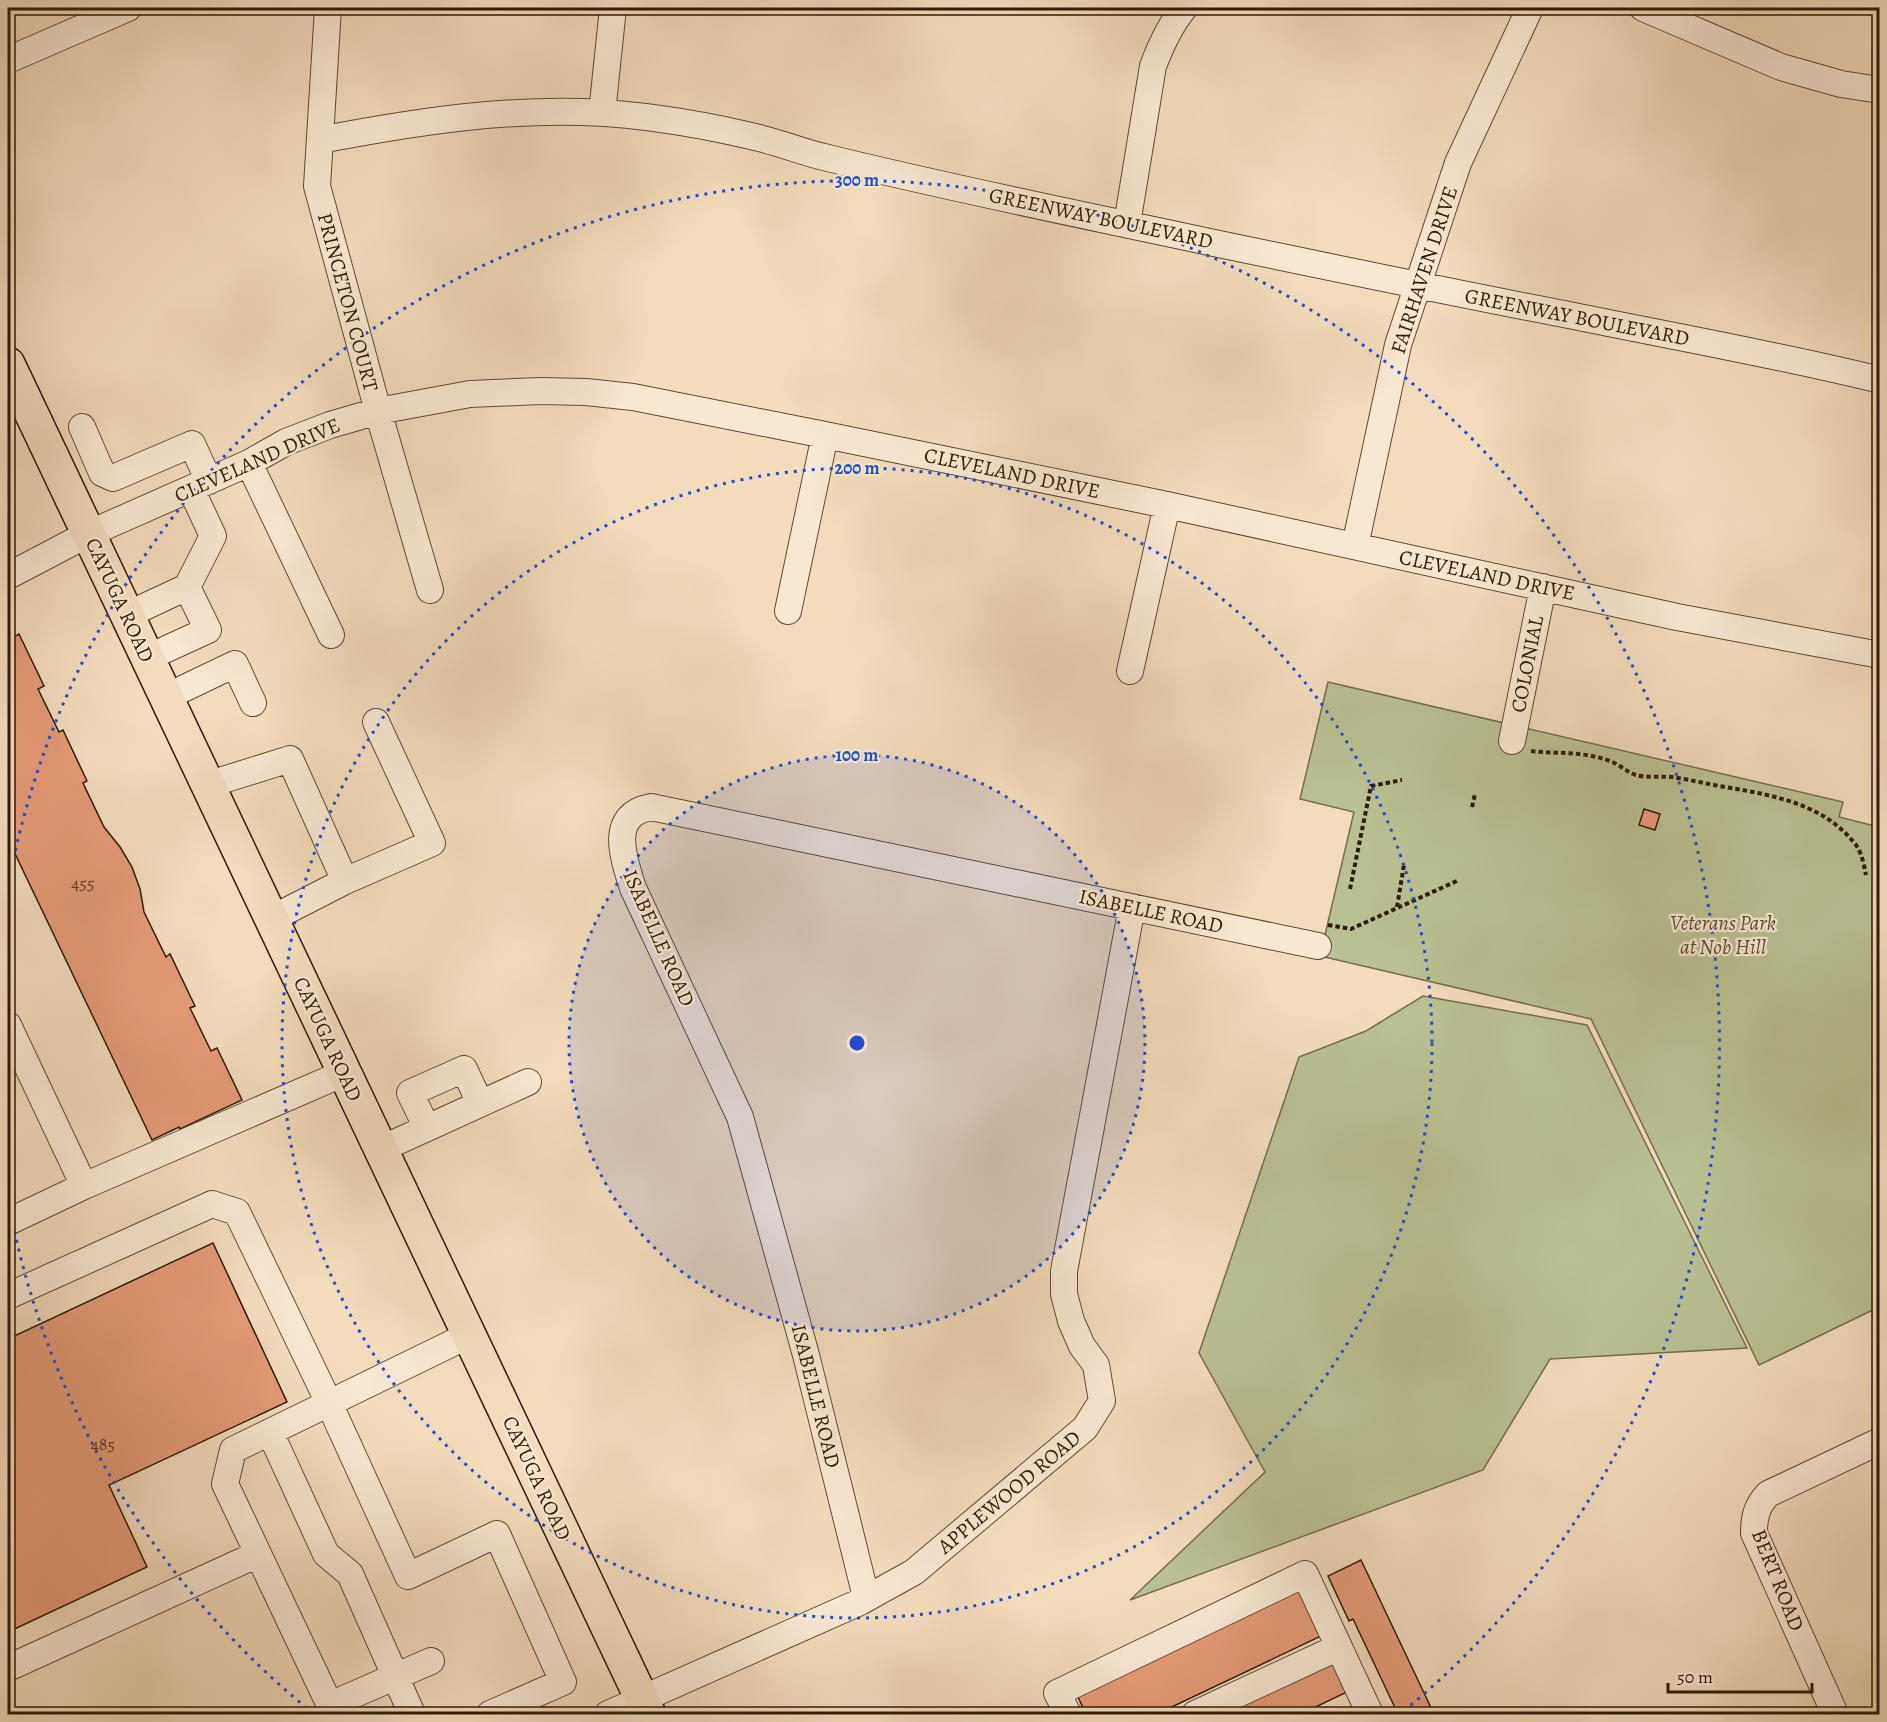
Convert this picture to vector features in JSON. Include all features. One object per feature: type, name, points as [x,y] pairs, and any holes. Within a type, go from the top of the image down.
[{"type":"main road","name":"CAYUGA ROAD","points":[[8,364],[645,1707]]},
{"type":"street","points":[[8,60],[128,8]]},
{"type":"street","name":"PRINCETON COURT","points":[[328,8],[317,186],[378,411],[430,590]]},
{"type":"street","points":[[602,113],[613,8]]},
{"type":"street","points":[[1127,224],[1153,66],[1162,43],[1184,8]]},
{"type":"street","name":"FAIRHAVEN DRIVE","points":[[1355,546],[1398,345],[1458,163],[1530,8]]},
{"type":"street","points":[[1643,8],[1781,67],[1841,84],[1880,90]]},
{"type":"street","name":"GREENWAY BOULEVARD","points":[[320,140],[389,126],[460,117],[531,112],[602,113],[661,118],[715,127],[820,156],[1127,224],[1418,286],[1810,363],[1880,380]]},
{"type":"street","name":"CLEVELAND DRIVE","points":[[8,576],[88,534],[249,463],[286,442],[330,425],[378,411],[470,394],[586,392],[633,397],[825,435],[1167,505],[1677,617],[1880,655]]},
{"type":"street","points":[[788,611],[825,435]]},
{"type":"street","points":[[55,464],[86,437],[102,473],[113,478],[192,444],[213,536],[187,587],[127,615]]},
{"type":"street","points":[[249,463],[331,635]]},
{"type":"street","points":[[1130,671],[1167,505]]},
{"type":"street","points":[[147,658],[208,630],[187,587]]},
{"type":"street","name":"COLONIAL","points":[[1518,746],[1543,588]]},
{"type":"street","points":[[166,697],[235,664],[253,703]]},
{"type":"street","points":[[271,919],[345,881],[432,843],[376,722]]},
{"type":"street","points":[[207,785],[290,759],[345,881]]},
{"type":"street","name":"ISABELLE ROAD","points":[[866,1597],[806,1355],[740,1118],[633,888],[624,856],[622,838],[623,826],[630,815],[640,809],[651,807],[1132,907],[1323,935]]},
{"type":"street","name":"APPLEWOOD ROAD","points":[[608,1714],[645,1707],[849,1607],[914,1572],[1085,1428],[1102,1401],[1096,1365],[1082,1346],[1071,1321],[1064,1294],[1064,1271],[1132,907]]},
{"type":"street","points":[[8,1024],[84,1186]]},
{"type":"street","points":[[427,1128],[410,1093],[464,1069],[480,1103]]},
{"type":"street","points":[[8,1222],[84,1186],[344,1073]]},
{"type":"street","points":[[381,1149],[528,1082]]},
{"type":"street","points":[[8,1296],[212,1204],[237,1212],[329,1403],[408,1576],[497,1534],[563,1682],[490,1714]]},
{"type":"street","points":[[431,1661],[395,1676],[332,1710],[225,1485],[233,1450],[469,1335]]},
{"type":"street","points":[[270,1432],[327,1554],[350,1574],[412,1714]]},
{"type":"street","name":"BERT ROAD","points":[[1835,1714],[1755,1533],[1754,1518],[1758,1505],[1768,1494],[1880,1441]]},
{"type":"street","points":[[8,1668],[258,1554]]},
{"type":"street","points":[[1065,1714],[1057,1693],[1305,1574],[1370,1714]]},
{"type":"street","points":[[1195,1714],[1339,1647]]},
{"type":"path","points":[[1518,746],[1595,757],[1613,762],[1637,776],[1670,777],[1766,793],[1794,801],[1821,814],[1857,846],[1866,875]]},
{"type":"path","points":[[1350,889],[1371,786],[1402,780]]},
{"type":"path","points":[[1472,807],[1475,794]]},
{"type":"path","points":[[1397,907],[1404,865]]},
{"type":"path","points":[[1323,935],[1351,929],[1459,880]]},
{"type":"green space","name":"Veterans Park at Nob Hill","points":[[1328,682],[1843,802],[1839,817],[1879,827],[1879,1307],[1759,1365],[1591,1019],[1320,956],[1354,812],[1300,799]]},
{"type":"green space","points":[[1423,996],[1587,1025],[1747,1348],[1550,1359],[1483,1470],[1130,1600],[1265,1472],[1199,1353],[1299,1057],[1366,1031]]},
{"type":"building","points":[[19,634],[44,686],[38,689],[59,732],[63,730],[87,781],[83,783],[104,827],[132,867],[140,889],[144,912],[166,957],[170,954],[195,1006],[190,1008],[211,1051],[217,1048],[242,1100],[152,1140],[8,839],[8,640]]},
{"type":"building","points":[[1644,809],[1660,814],[1655,830],[1639,825]]},
{"type":"building","points":[[213,1243],[287,1402],[109,1485],[147,1567],[8,1632],[8,1339]]},
{"type":"building","points":[[1361,1560],[1434,1714],[1398,1714],[1353,1619],[1349,1621],[1328,1576]]},
{"type":"building","points":[[1298,1589],[1321,1636],[1157,1714],[1086,1714],[1077,1695]]},
{"type":"building","points":[[1332,1661],[1347,1692],[1301,1714],[1219,1714]]}]
